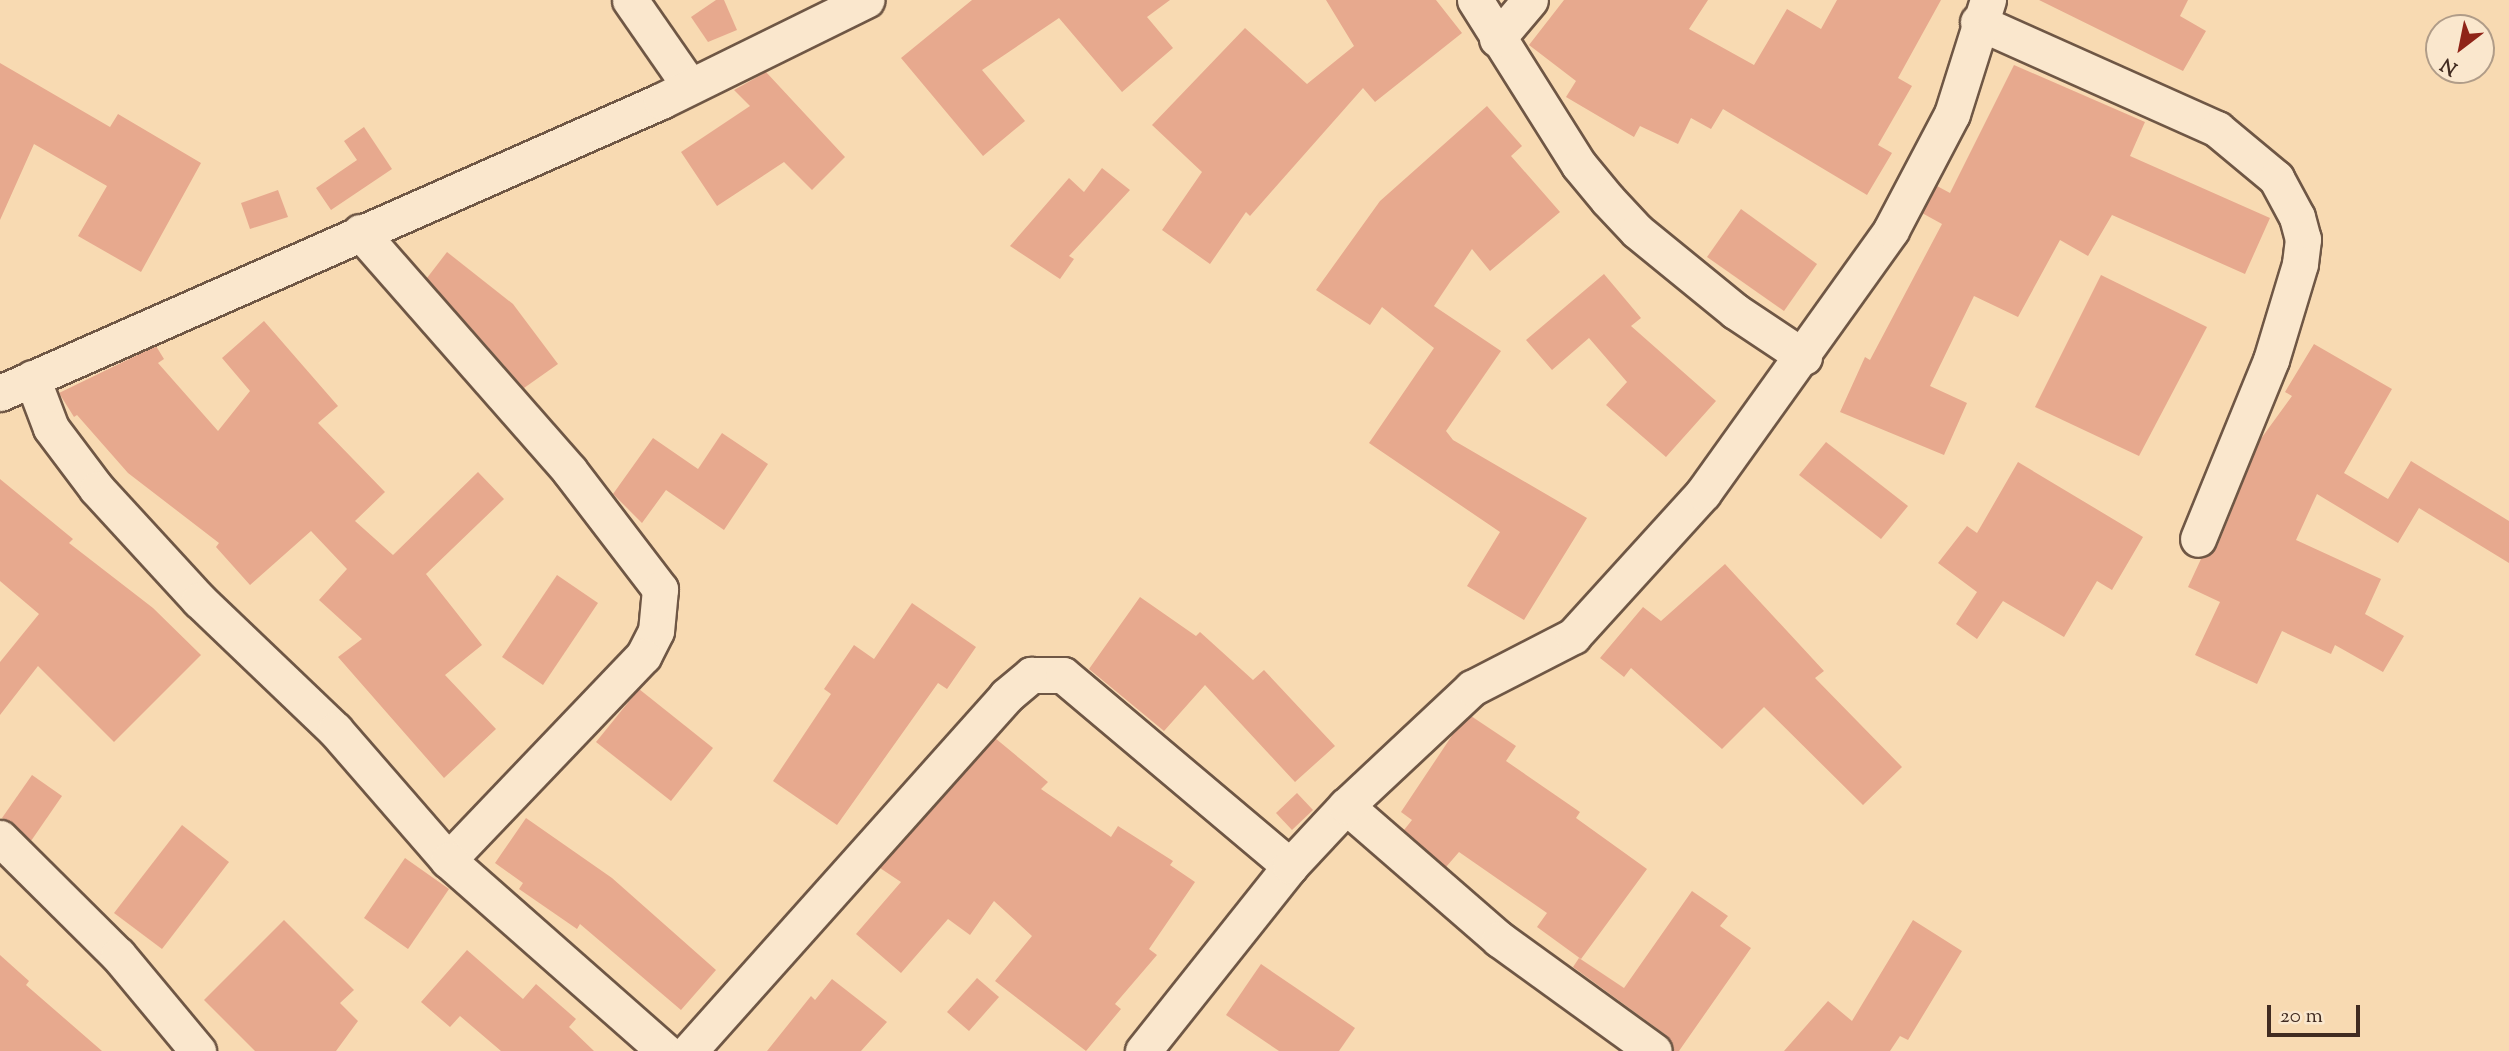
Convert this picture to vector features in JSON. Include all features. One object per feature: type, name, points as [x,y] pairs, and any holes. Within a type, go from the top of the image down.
[{"type":"street","points":[[630,0],[688,85]]},
{"type":"street","points":[[0,393],[688,85],[866,0]]},
{"type":"street","points":[[1475,0],[1497,39],[1579,165],[1637,231],[1735,311],[1804,357]]},
{"type":"street","points":[[1497,39],[1530,0]]},
{"type":"street","points":[[1143,1051],[1290,866],[1346,806],[1472,688],[1573,636],[1703,493],[1804,357],[1891,230],[1952,114],[1983,11],[2217,129],[2276,178],[2297,216],[2303,239],[2300,264],[2271,360],[2198,539]]},
{"type":"street","points":[[360,232],[569,470],[660,589],[656,631],[643,656],[448,860]]},
{"type":"street","points":[[33,378],[51,428],[97,489],[199,600],[335,730],[448,860],[665,1051]]},
{"type":"street","points":[[689,1051],[1006,695],[1031,675],[1063,675],[1290,866]]},
{"type":"street","points":[[1346,806],[1499,939],[1654,1051]]},
{"type":"street","points":[[0,838],[118,955],[186,1047]]},
{"type":"building","points":[[716,0],[724,0],[737,30],[708,42],[691,17]]},
{"type":"building","points":[[972,0],[1170,0],[1147,17],[1173,48],[1122,92],[1059,18],[982,70],[1025,121],[983,156],[901,58]]},
{"type":"building","points":[[1326,0],[1436,0],[1462,33],[1375,102],[1363,88],[1250,216],[1246,212],[1210,264],[1162,230],[1202,172],[1152,125],[1245,28],[1307,84],[1354,46]]},
{"type":"building","points":[[1564,0],[1708,0],[1689,29],[1754,65],[1787,9],[1821,29],[1837,0],[1941,0],[1898,78],[1912,86],[1878,145],[1892,153],[1867,195],[1723,109],[1711,129],[1691,118],[1678,144],[1640,126],[1634,137],[1566,97],[1576,81],[1529,45]]},
{"type":"building","points":[[2039,0],[2188,0],[2180,16],[2206,31],[2183,71]]},
{"type":"building","points":[[0,63],[110,127],[118,114],[201,163],[141,272],[78,236],[107,186],[34,144],[0,220]]},
{"type":"building","points":[[2014,65],[2145,122],[2130,156],[2270,218],[2245,274],[2112,215],[2088,256],[2060,240],[2018,317],[1974,296],[1930,386],[1967,403],[1944,455],[1840,412],[1865,357],[1870,360],[1942,224],[1922,213],[1937,186],[1950,193]]},
{"type":"building","points":[[766,72],[845,157],[812,190],[784,162],[717,206],[681,152],[750,106],[734,90]]},
{"type":"building","points":[[1487,106],[1522,146],[1511,156],[1560,212],[1490,271],[1472,249],[1434,306],[1501,351],[1446,431],[1453,440],[1587,518],[1524,620],[1467,586],[1500,532],[1369,443],[1434,348],[1382,307],[1370,325],[1316,290],[1380,201]]},
{"type":"building","points":[[364,127],[392,169],[331,210],[316,188],[357,160],[344,141]]},
{"type":"building","points":[[1102,168],[1130,190],[1069,256],[1074,259],[1060,279],[1010,246],[1069,178],[1084,192]]},
{"type":"building","points":[[278,190],[288,217],[250,229],[241,203]]},
{"type":"building","points":[[1741,209],[1817,264],[1784,311],[1707,257]]},
{"type":"building","points":[[447,252],[513,304],[558,364],[524,388],[427,278]]},
{"type":"building","points":[[1604,274],[1641,318],[1631,326],[1716,401],[1666,457],[1606,405],[1627,382],[1589,338],[1552,370],[1526,340]]},
{"type":"building","points":[[2101,275],[2207,327],[2139,456],[2035,407]]},
{"type":"building","points":[[264,321],[338,406],[318,423],[385,492],[355,521],[393,555],[478,472],[504,499],[426,574],[482,645],[445,675],[496,729],[444,778],[338,657],[362,639],[319,600],[347,569],[311,531],[250,585],[216,547],[219,543],[128,473],[77,415],[74,417],[59,393],[156,346],[164,359],[158,363],[218,431],[250,391],[222,358]]},
{"type":"building","points":[[2314,344],[2392,389],[2344,473],[2388,499],[2411,461],[2509,521],[2509,563],[2419,508],[2398,543],[2317,494],[2296,540],[2381,579],[2365,614],[2404,636],[2383,672],[2335,645],[2331,654],[2282,631],[2257,684],[2195,655],[2220,602],[2188,587],[2201,559],[2217,547],[2260,440],[2292,396],[2285,392]]},
{"type":"building","points":[[722,433],[768,464],[724,530],[666,490],[642,523],[613,494],[653,438],[698,469]]},
{"type":"building","points":[[1826,442],[1908,506],[1881,539],[1799,475]]},
{"type":"building","points":[[2018,462],[2143,537],[2112,590],[2097,581],[2064,637],[2003,601],[1977,639],[1956,624],[1977,592],[1938,563],[1967,526],[1977,533]]},
{"type":"building","points":[[0,479],[73,539],[69,543],[153,608],[201,655],[114,742],[38,666],[0,715],[0,662],[39,614],[0,581]]},
{"type":"building","points":[[1725,564],[1824,671],[1815,678],[1902,767],[1863,805],[1764,707],[1722,749],[1631,668],[1624,677],[1600,658],[1643,607],[1661,621]]},
{"type":"building","points":[[557,575],[598,603],[543,685],[502,657]]},
{"type":"building","points":[[1140,597],[1196,636],[1200,632],[1253,680],[1264,670],[1335,746],[1295,782],[1205,685],[1164,731],[1089,669]]},
{"type":"building","points":[[912,603],[976,647],[947,689],[938,683],[837,825],[773,781],[831,694],[824,689],[854,645],[874,659]]},
{"type":"building","points":[[639,689],[713,748],[671,801],[596,742]]},
{"type":"building","points":[[1471,716],[1516,746],[1506,761],[1580,812],[1576,818],[1647,869],[1581,959],[1537,927],[1547,913],[1459,852],[1446,867],[1404,830],[1412,820],[1401,812],[1455,731]]},
{"type":"building","points":[[995,738],[1048,782],[1041,789],[1111,837],[1118,826],[1173,861],[1170,865],[1195,882],[1149,949],[1157,955],[1115,1004],[1121,1009],[1086,1051],[995,981],[1032,936],[994,901],[970,935],[948,919],[901,973],[856,934],[901,882],[880,868]]},
{"type":"building","points":[[32,775],[62,796],[31,841],[2,818]]},
{"type":"building","points":[[1297,793],[1313,810],[1292,830],[1276,813]]},
{"type":"building","points":[[526,818],[612,878],[716,970],[681,1010],[580,924],[577,929],[519,889],[523,883],[495,863]]},
{"type":"building","points":[[182,825],[229,862],[162,949],[114,913]]},
{"type":"building","points":[[405,858],[449,889],[408,949],[364,918]]},
{"type":"building","points":[[1692,891],[1728,916],[1720,926],[1751,948],[1679,1051],[1674,1051],[1666,1035],[1573,967],[1579,958],[1624,988]]},
{"type":"building","points":[[284,920],[354,990],[340,1003],[358,1021],[336,1051],[255,1051],[204,1000]]},
{"type":"building","points":[[1913,920],[1962,951],[1908,1040],[1900,1036],[1890,1051],[1784,1051],[1828,1001],[1852,1021]]},
{"type":"building","points":[[467,950],[523,999],[536,984],[576,1019],[569,1027],[594,1051],[501,1051],[460,1016],[450,1027],[421,1002]]},
{"type":"building","points":[[0,955],[29,981],[26,985],[102,1051],[0,1051]]},
{"type":"building","points":[[1261,964],[1355,1028],[1339,1051],[1279,1051],[1226,1015]]},
{"type":"building","points":[[977,978],[999,997],[969,1031],[947,1012]]},
{"type":"building","points":[[832,979],[887,1022],[861,1051],[767,1051],[811,996],[815,1000]]}]
